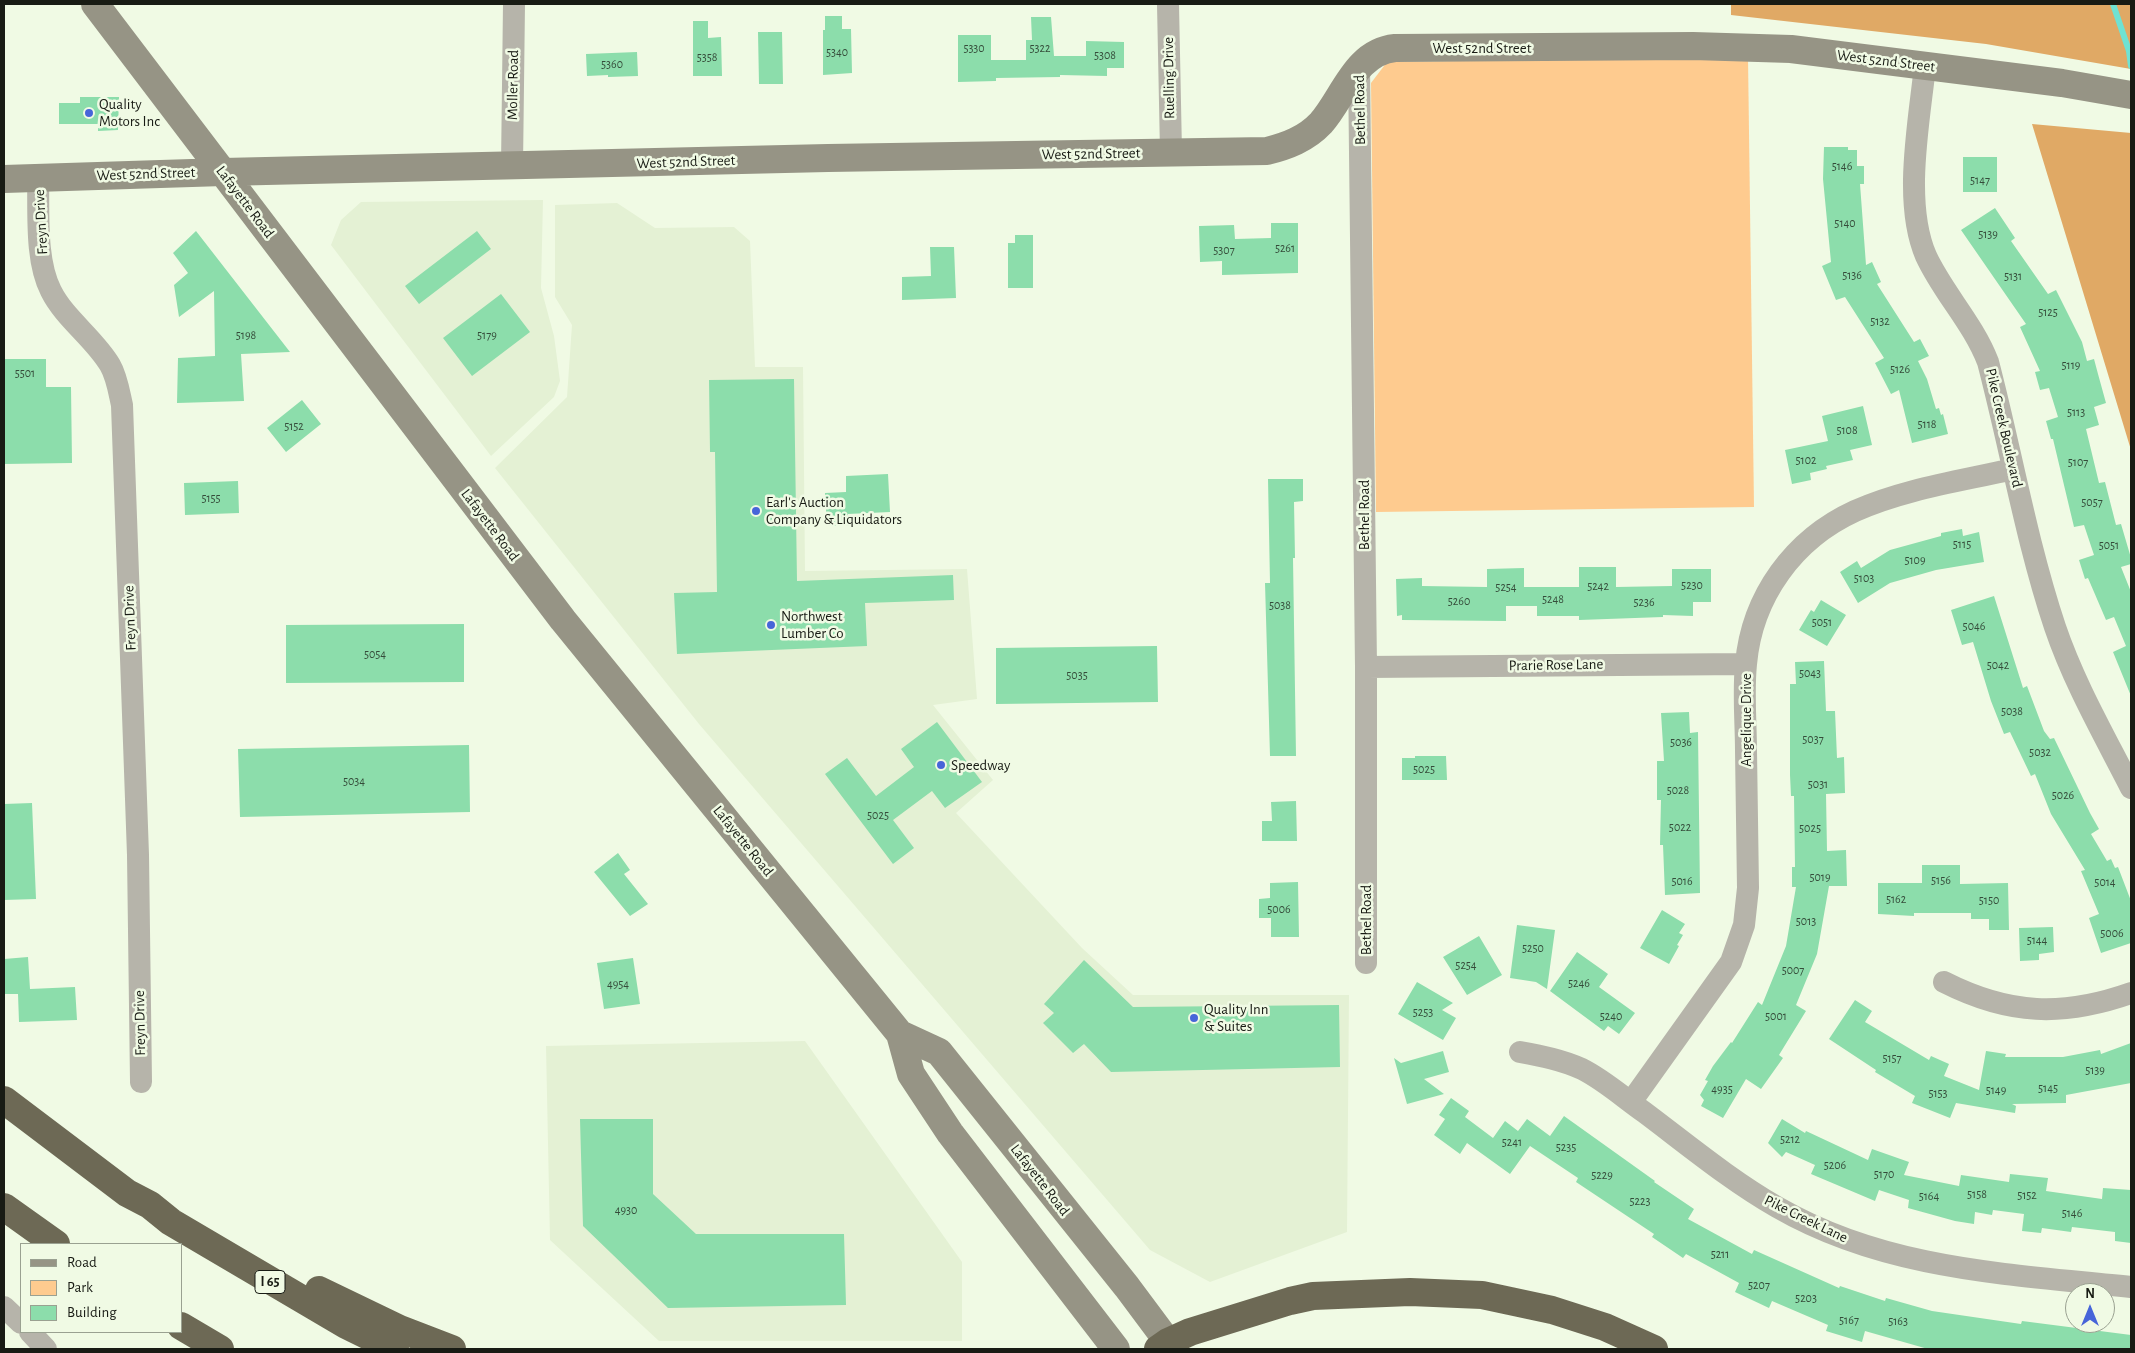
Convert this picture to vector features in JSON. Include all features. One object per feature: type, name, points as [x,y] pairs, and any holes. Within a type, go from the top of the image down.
[{"type":"highway","name":"I 65","points":[[4,1100],[127,1193],[150,1205],[171,1222],[346,1325],[395,1349]]},
{"type":"highway","points":[[150,1205],[349,1306],[400,1329],[452,1349]]},
{"type":"highway","points":[[4,1207],[55,1243]]},
{"type":"highway","points":[[1163,1346],[1190,1332],[1314,1296],[1433,1292],[1482,1295],[1552,1310],[1605,1327],[1654,1349]]},
{"type":"highway","points":[[182,1329],[208,1349]]},
{"type":"highway","points":[[182,1329],[220,1349]]},
{"type":"street","name":"Lafayette Road","points":[[95,4],[563,620],[900,1034],[911,1074],[950,1133],[1116,1349]]},
{"type":"street","name":"Moller Road","points":[[512,166],[514,4]]},
{"type":"street","name":"Ruelling Drive","points":[[1168,4],[1171,152]]},
{"type":"street","name":"West 52nd Street","points":[[4,180],[222,172],[828,158],[1267,151],[1288,145],[1310,133],[1321,122],[1360,68],[1375,54],[1395,48],[1688,46],[1791,49],[2062,83],[2131,95]]},
{"type":"street","name":"Pike Creek Boulevard","points":[[1925,66],[1913,189],[1917,228],[1926,257],[1981,345],[1993,382],[2013,469],[2045,591],[2063,649],[2080,688],[2131,788]]},
{"type":"street","name":"Bethel Road","points":[[1360,68],[1366,667],[1366,963]]},
{"type":"street","name":"Freyn Drive","points":[[38,178],[40,244],[50,289],[57,302],[96,346],[110,366],[118,386],[122,405],[138,855],[141,1082]]},
{"type":"street","name":"Angelique Drive","points":[[1631,1102],[1722,978],[1738,947],[1744,925],[1748,888],[1746,664],[1756,620],[1770,587],[1790,558],[1818,533],[1843,517],[1882,501],[2013,469]]},
{"type":"street","name":"Prarie Rose Lane","points":[[1366,667],[1746,664]]},
{"type":"street","points":[[1944,982],[1991,1002],[2022,1009],[2064,1010],[2085,1007],[2131,993]]},
{"type":"street","name":"Lafayette Road","points":[[900,1034],[939,1052],[1127,1287],[1163,1346]]},
{"type":"street","name":"Pike Creek Lane","points":[[1520,1052],[1555,1059],[1582,1069],[1631,1102],[1758,1195],[1805,1221],[1858,1244],[1919,1261],[1958,1268],[2131,1287]]},
{"type":"street","points":[[4,1307],[20,1322]]},
{"type":"street","points":[[31,1333],[46,1349]]},
{"type":"shaded area","points":[[1731,4],[2131,4],[2131,69],[1986,44],[1731,15]]},
{"type":"shaded area","points":[[2032,124],[2131,133],[2131,450]]},
{"type":"shaded area","points":[[543,200],[541,288],[554,336],[560,381],[554,397],[491,456],[331,245],[341,220],[361,202]]},
{"type":"shaded area","points":[[617,203],[655,228],[734,227],[750,241],[755,367],[803,367],[805,571],[967,569],[977,699],[933,705],[993,780],[956,813],[1082,948],[1133,995],[1349,995],[1347,1232],[1210,1282],[1150,1250],[699,724],[495,468],[567,397],[572,325],[555,297],[555,205]]},
{"type":"shaded area","points":[[805,1041],[962,1262],[962,1341],[659,1341],[550,1240],[546,1046]]},
{"type":"green space","points":[[1748,57],[1754,507],[1376,512],[1371,83],[1387,62]]},
{"type":"building","points":[[825,16],[842,16],[842,29],[851,29],[852,73],[823,75],[823,30],[825,30]]},
{"type":"building","points":[[1031,17],[1051,17],[1054,56],[1086,56],[1086,41],[1124,42],[1124,68],[1107,68],[1107,76],[1060,75],[1060,77],[996,78],[996,81],[958,82],[958,35],[991,35],[991,60],[1026,60],[1026,40],[1032,40]]},
{"type":"building","points":[[693,21],[708,21],[708,38],[721,37],[722,76],[693,76]]},
{"type":"building","points":[[758,32],[782,32],[783,84],[759,84]]},
{"type":"building","points":[[637,52],[638,76],[587,76],[586,54]]},
{"type":"building","name":"Quality Motors Inc","points":[[80,97],[119,97],[118,130],[98,131],[98,124],[59,124],[59,103],[80,103]]},
{"type":"building","points":[[1824,147],[1848,147],[1848,150],[1857,150],[1857,166],[1864,166],[1864,184],[1860,184],[1866,265],[1872,262],[1881,282],[1877,284],[1914,342],[1920,339],[1929,356],[1918,361],[1927,379],[1936,409],[1939,408],[1941,415],[1943,414],[1948,434],[1912,443],[1899,390],[1891,394],[1875,363],[1884,358],[1845,297],[1836,300],[1822,266],[1831,262],[1823,179]]},
{"type":"building","points":[[1963,157],[1997,157],[1997,192],[1963,192]]},
{"type":"building","points":[[1995,208],[2015,238],[2011,241],[2048,294],[2056,290],[2082,342],[2087,361],[2094,359],[2106,403],[2094,407],[2099,425],[2086,429],[2099,483],[2105,482],[2116,525],[2121,524],[2131,558],[2131,564],[2121,567],[2131,592],[2131,696],[2113,652],[2126,646],[2114,617],[2106,620],[2088,578],[2085,579],[2079,560],[2094,555],[2084,525],[2074,527],[2053,439],[2051,439],[2046,421],[2058,417],[2049,388],[2040,390],[2035,372],[2040,371],[2020,327],[2026,324],[1961,230]]},
{"type":"building","points":[[1271,223],[1298,223],[1298,273],[1222,275],[1222,261],[1200,262],[1199,226],[1234,225],[1235,239],[1271,238]]},
{"type":"building","points":[[196,231],[290,352],[241,354],[244,401],[177,403],[178,358],[215,356],[214,291],[179,317],[174,285],[188,273],[173,253]]},
{"type":"building","points":[[477,231],[491,249],[419,304],[405,286]]},
{"type":"building","points":[[1015,235],[1033,235],[1033,288],[1008,288],[1008,243],[1015,243]]},
{"type":"building","points":[[930,247],[954,247],[956,298],[902,300],[902,277],[931,276]]},
{"type":"building","points":[[501,294],[530,332],[472,376],[443,338]]},
{"type":"building","points":[[4,359],[46,359],[46,387],[71,387],[72,463],[4,464]]},
{"type":"building","points":[[794,379],[797,581],[953,575],[954,600],[865,603],[867,646],[677,654],[674,593],[717,592],[715,452],[710,452],[709,380]]},
{"type":"building","points":[[302,400],[321,424],[286,452],[267,428]]},
{"type":"building","points":[[1863,406],[1872,445],[1850,450],[1853,460],[1826,466],[1827,469],[1810,473],[1811,480],[1792,484],[1785,450],[1828,441],[1822,416]]},
{"type":"building","points":[[888,474],[890,512],[848,514],[848,526],[827,526],[825,493],[846,492],[846,476]]},
{"type":"building","points":[[1268,479],[1303,479],[1303,501],[1294,502],[1296,756],[1270,756],[1265,583],[1270,583]]},
{"type":"building","points":[[238,481],[239,513],[185,515],[184,483]]},
{"type":"building","points":[[1962,529],[1963,536],[1979,532],[1984,562],[1936,570],[1890,583],[1858,603],[1840,572],[1857,561],[1861,568],[1890,550],[1941,536],[1941,533]]},
{"type":"building","points":[[1579,567],[1616,567],[1616,587],[1672,586],[1672,569],[1711,569],[1711,602],[1693,602],[1693,616],[1663,615],[1663,617],[1579,620],[1579,616],[1537,616],[1537,606],[1506,606],[1506,621],[1402,620],[1402,615],[1397,616],[1396,579],[1422,578],[1422,586],[1487,587],[1487,569],[1524,568],[1524,587],[1579,587]]},
{"type":"building","points":[[1994,596],[2023,688],[2027,686],[2044,731],[2050,739],[2054,738],[2099,829],[2091,834],[2107,861],[2111,859],[2115,868],[2118,867],[2131,901],[2131,943],[2101,953],[2089,918],[2099,914],[2081,871],[2085,870],[2051,814],[2035,774],[2031,776],[2010,732],[2004,734],[1991,701],[1973,642],[1962,645],[1951,610]]},
{"type":"building","points":[[1821,600],[1846,615],[1827,646],[1799,630],[1811,610],[1814,612]]},
{"type":"building","points":[[464,624],[464,682],[286,683],[286,625]]},
{"type":"building","points":[[1157,646],[1158,702],[996,704],[996,648]]},
{"type":"building","points":[[1824,661],[1826,711],[1835,711],[1837,758],[1844,757],[1845,793],[1826,794],[1827,851],[1846,850],[1847,886],[1829,886],[1817,954],[1796,1005],[1806,1011],[1779,1055],[1783,1058],[1761,1089],[1746,1079],[1723,1118],[1701,1106],[1704,1100],[1700,1095],[1708,1081],[1705,1080],[1713,1066],[1732,1043],[1758,1002],[1762,1005],[1786,946],[1796,887],[1792,887],[1792,867],[1795,867],[1794,796],[1791,796],[1790,775],[1790,684],[1796,684],[1795,662]]},
{"type":"building","points":[[1689,712],[1690,733],[1698,732],[1700,893],[1665,895],[1663,845],[1660,845],[1661,800],[1657,800],[1657,761],[1664,761],[1661,713]]},
{"type":"building","points":[[937,722],[982,782],[945,808],[932,791],[893,820],[914,848],[893,864],[825,774],[847,758],[876,796],[914,767],[901,749]]},
{"type":"building","points":[[469,745],[470,812],[240,817],[238,749]]},
{"type":"building","points":[[1415,756],[1446,756],[1447,780],[1402,780],[1402,758],[1415,758]]},
{"type":"building","points":[[1296,801],[1297,841],[1262,841],[1262,821],[1272,821],[1271,802]]},
{"type":"building","points":[[32,803],[36,899],[4,900],[4,804]]},
{"type":"building","points":[[618,853],[630,870],[624,874],[648,904],[630,916],[594,872]]},
{"type":"building","points":[[1922,865],[1960,865],[1960,884],[2008,883],[2009,930],[1989,930],[1989,919],[1971,919],[1971,913],[1914,913],[1914,916],[1878,914],[1878,883],[1922,883]]},
{"type":"building","points":[[1298,882],[1299,937],[1271,937],[1271,918],[1259,918],[1259,899],[1270,898],[1270,883]]},
{"type":"building","points":[[1662,910],[1685,924],[1679,933],[1683,935],[1677,945],[1679,946],[1669,964],[1640,948]]},
{"type":"building","points":[[1517,925],[1555,930],[1547,989],[1536,982],[1510,978]]},
{"type":"building","points":[[2053,927],[2054,952],[2039,954],[2039,960],[2020,961],[2019,928]]},
{"type":"building","points":[[1479,936],[1502,975],[1467,995],[1443,957]]},
{"type":"building","points":[[1577,952],[1608,974],[1599,987],[1635,1013],[1619,1034],[1608,1026],[1604,1031],[1550,991]]},
{"type":"building","points":[[28,957],[30,989],[75,987],[77,1020],[19,1022],[18,994],[5,994],[4,959]]},
{"type":"building","points":[[633,958],[640,1004],[604,1009],[597,963]]},
{"type":"building","name":"Quality Inn & Suites","points":[[1084,960],[1133,1007],[1339,1005],[1340,1067],[1111,1072],[1084,1044],[1073,1053],[1043,1023],[1054,1013],[1044,1004]]},
{"type":"building","points":[[1417,982],[1453,1003],[1442,1010],[1456,1018],[1443,1040],[1398,1014]]},
{"type":"building","points":[[1855,1000],[1872,1011],[1865,1022],[1929,1060],[1931,1056],[1949,1064],[1944,1076],[1979,1090],[1986,1051],[2006,1054],[2005,1057],[2063,1057],[2100,1050],[2101,1054],[2131,1043],[2131,1083],[2066,1095],[2066,1103],[2012,1104],[2016,1106],[2015,1113],[1956,1103],[1950,1118],[1912,1103],[1915,1096],[1875,1072],[1876,1070],[1829,1039]]},
{"type":"building","points":[[1443,1051],[1449,1072],[1424,1079],[1444,1094],[1407,1104],[1394,1058],[1401,1063]]},
{"type":"building","points":[[1451,1098],[1469,1111],[1465,1117],[1493,1138],[1505,1121],[1518,1131],[1527,1119],[1550,1136],[1564,1116],[1694,1209],[1688,1219],[1752,1254],[1754,1250],[1839,1288],[1840,1286],[1885,1301],[1886,1298],[1932,1311],[2021,1324],[2022,1321],[2065,1327],[2065,1333],[2115,1333],[2131,1335],[2131,1349],[1928,1349],[1865,1331],[1862,1342],[1826,1331],[1828,1325],[1772,1301],[1769,1308],[1735,1292],[1739,1283],[1686,1254],[1683,1258],[1652,1237],[1654,1234],[1576,1182],[1578,1178],[1530,1146],[1510,1174],[1467,1143],[1460,1154],[1434,1135],[1445,1119],[1439,1115]]},
{"type":"building","points":[[580,1119],[653,1119],[653,1194],[696,1234],[844,1234],[846,1305],[668,1308],[583,1226]]},
{"type":"building","points":[[1782,1119],[1805,1133],[1806,1131],[1868,1160],[1872,1149],[1909,1162],[1904,1175],[1959,1186],[1961,1175],[2009,1182],[2010,1174],[2048,1178],[2046,1191],[2102,1199],[2103,1188],[2131,1190],[2131,1243],[2115,1241],[2115,1232],[2072,1227],[2071,1232],[2042,1228],[2041,1233],[2022,1231],[2024,1214],[1993,1210],[1992,1215],[1975,1212],[1974,1224],[1955,1221],[1908,1208],[1909,1200],[1879,1190],[1875,1201],[1811,1174],[1815,1165],[1786,1152],[1782,1157],[1768,1143]]},
{"type":"waterway","points":[[2113,4],[2129,51],[2131,66]]},
{"type":"place","name":"Quality Motors Inc","points":[[89,113]]},
{"type":"place","name":"Earl's Auction Company & Liquidators","points":[[756,511]]},
{"type":"place","name":"Northwest Lumber Co","points":[[771,625]]},
{"type":"place","name":"Speedway","points":[[941,765]]},
{"type":"place","name":"Quality Inn & Suites","points":[[1194,1018]]}]
